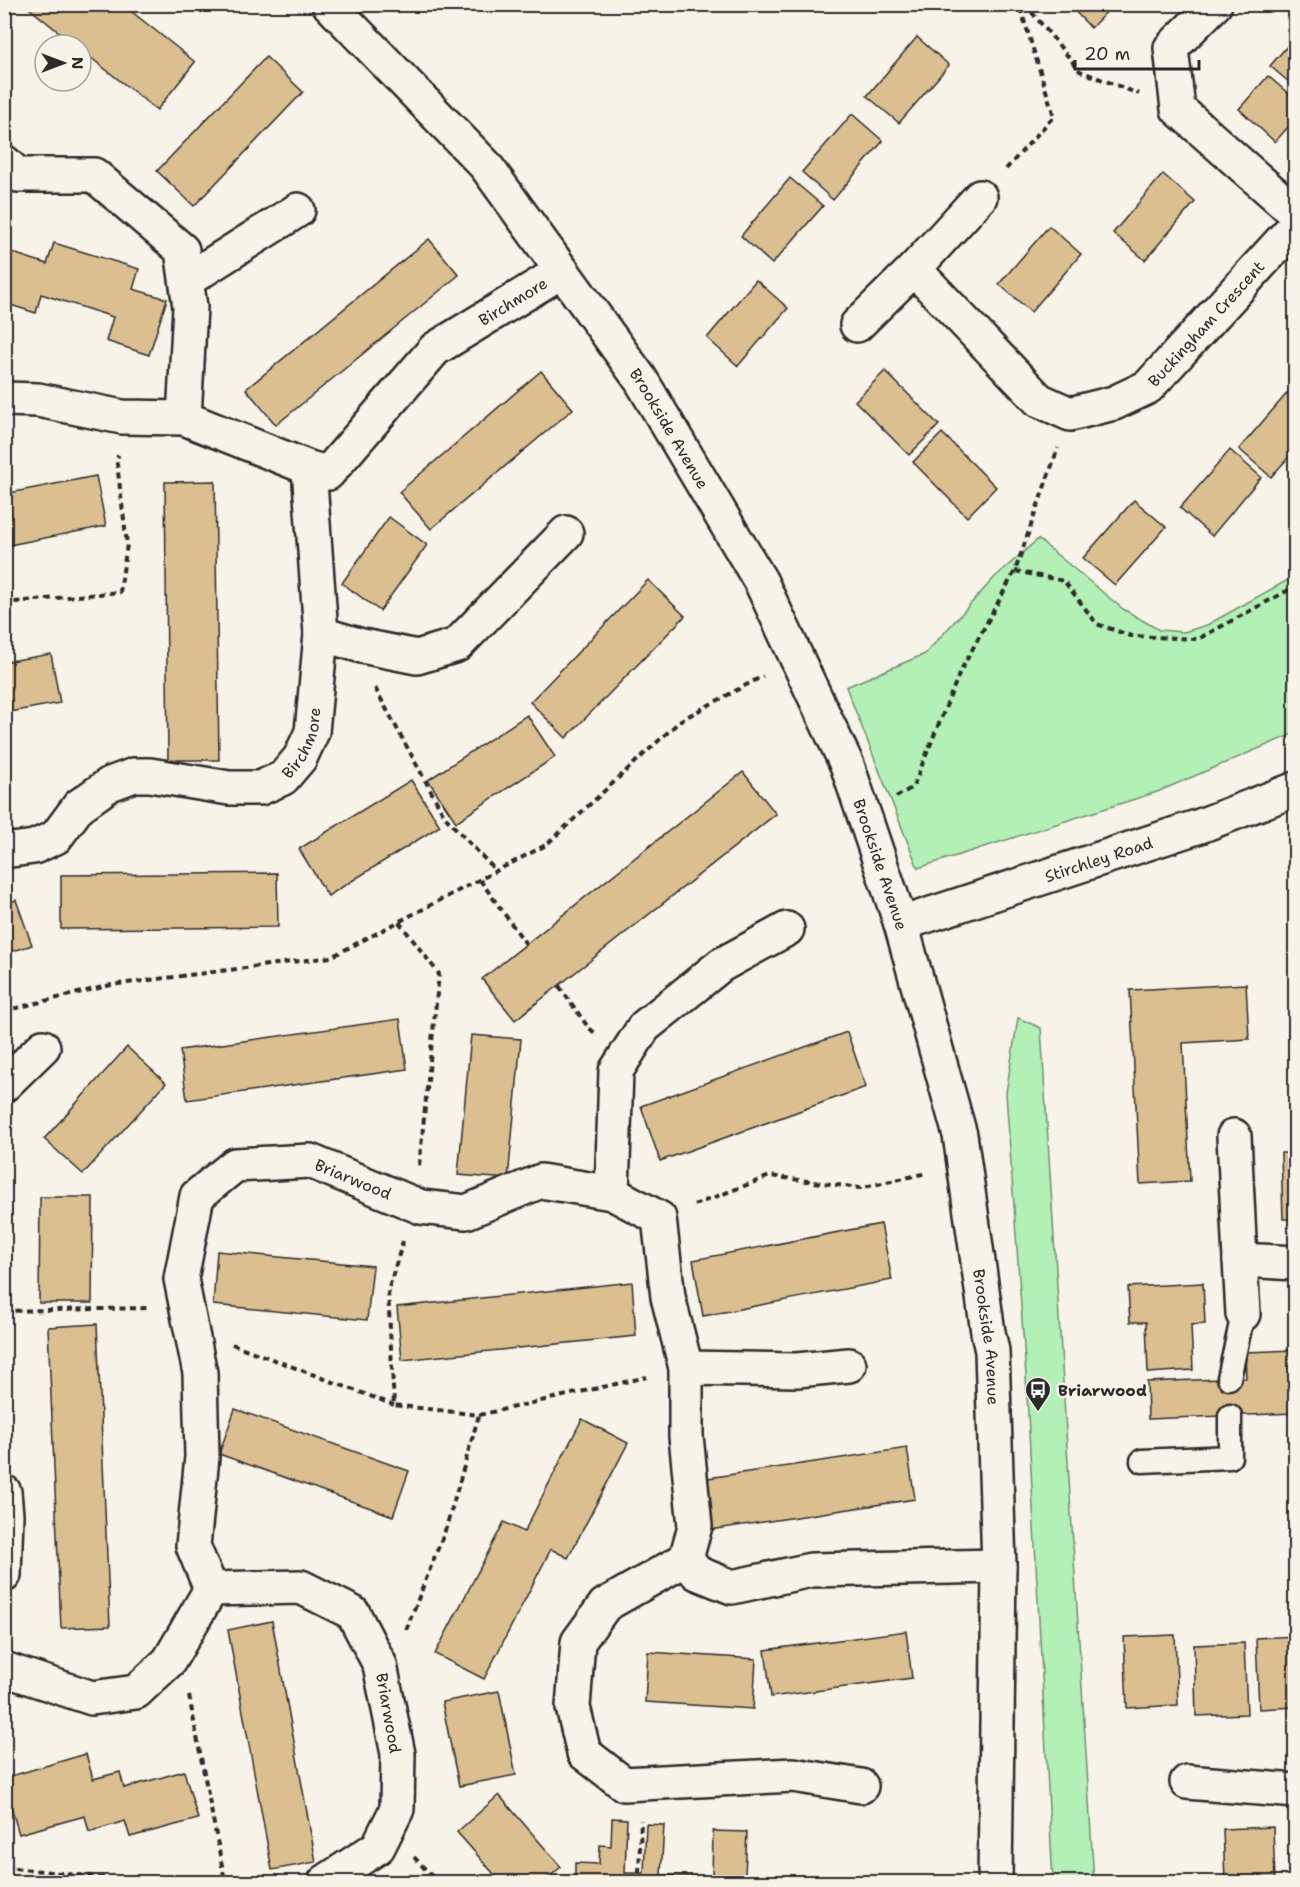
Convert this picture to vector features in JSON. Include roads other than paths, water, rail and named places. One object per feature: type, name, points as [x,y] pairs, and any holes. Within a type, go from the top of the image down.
[{"type":"street","name":"Brookside Avenue","points":[[329,4],[486,166],[641,380],[761,582],[847,765],[902,924],[960,1135],[992,1351],[999,1566],[995,1882]]},
{"type":"street","points":[[1215,4],[1171,48],[1178,110],[1296,213]]},
{"type":"street","points":[[4,162],[18,175],[94,175],[182,249],[190,307],[184,418]]},
{"type":"street","points":[[857,325],[914,269],[980,197]]},
{"type":"street","points":[[187,280],[298,210]]},
{"type":"street","name":"Buckingham Crescent","points":[[914,269],[1039,400],[1070,414],[1114,403],[1148,387],[1296,225]]},
{"type":"street","name":"Birchmore","points":[[4,399],[38,400],[122,417],[184,418],[309,468],[328,473],[435,350],[562,272]]},
{"type":"street","name":"Birchmore","points":[[4,851],[34,847],[56,837],[79,806],[110,784],[134,775],[150,775],[229,788],[260,788],[283,778],[300,758],[312,732],[321,634],[309,468]]},
{"type":"street","points":[[321,634],[362,646],[417,657],[457,645],[566,533]]},
{"type":"street","name":"Stirchley Road","points":[[902,924],[1200,826],[1296,789]]},
{"type":"street","points":[[612,1193],[616,1071],[644,1027],[721,965],[787,929]]},
{"type":"street","points":[[4,1085],[43,1047]]},
{"type":"street","points":[[1234,1136],[1243,1314]]},
{"type":"street","name":"Briarwood","points":[[325,1882],[378,1847],[397,1809],[398,1754],[380,1665],[353,1613],[301,1587],[210,1589],[193,1546],[202,1456],[200,1373],[181,1279],[197,1196],[236,1165],[310,1161],[421,1207],[466,1212],[541,1181],[612,1193],[659,1218],[668,1297],[686,1368]]},
{"type":"street","points":[[1240,1260],[1296,1263]]},
{"type":"street","points":[[849,1365],[797,1370],[686,1368],[686,1436],[695,1526],[686,1559],[604,1605],[578,1642],[573,1707],[584,1753],[624,1784],[793,1776],[861,1786]]},
{"type":"street","points":[[4,1492],[6,1515],[4,1575]]},
{"type":"street","points":[[686,1559],[697,1573],[732,1587],[811,1570],[999,1566]]},
{"type":"street","points":[[4,1669],[92,1698],[136,1692],[169,1661],[210,1589]]},
{"type":"street","points":[[1187,1782],[1296,1791]]},
{"type":"lane","points":[[1229,1378],[1243,1314]]},
{"type":"lane","points":[[1142,1461],[1230,1456],[1230,1416]]},
{"type":"place","name":"Briarwood","points":[[1038,1413]]}]
